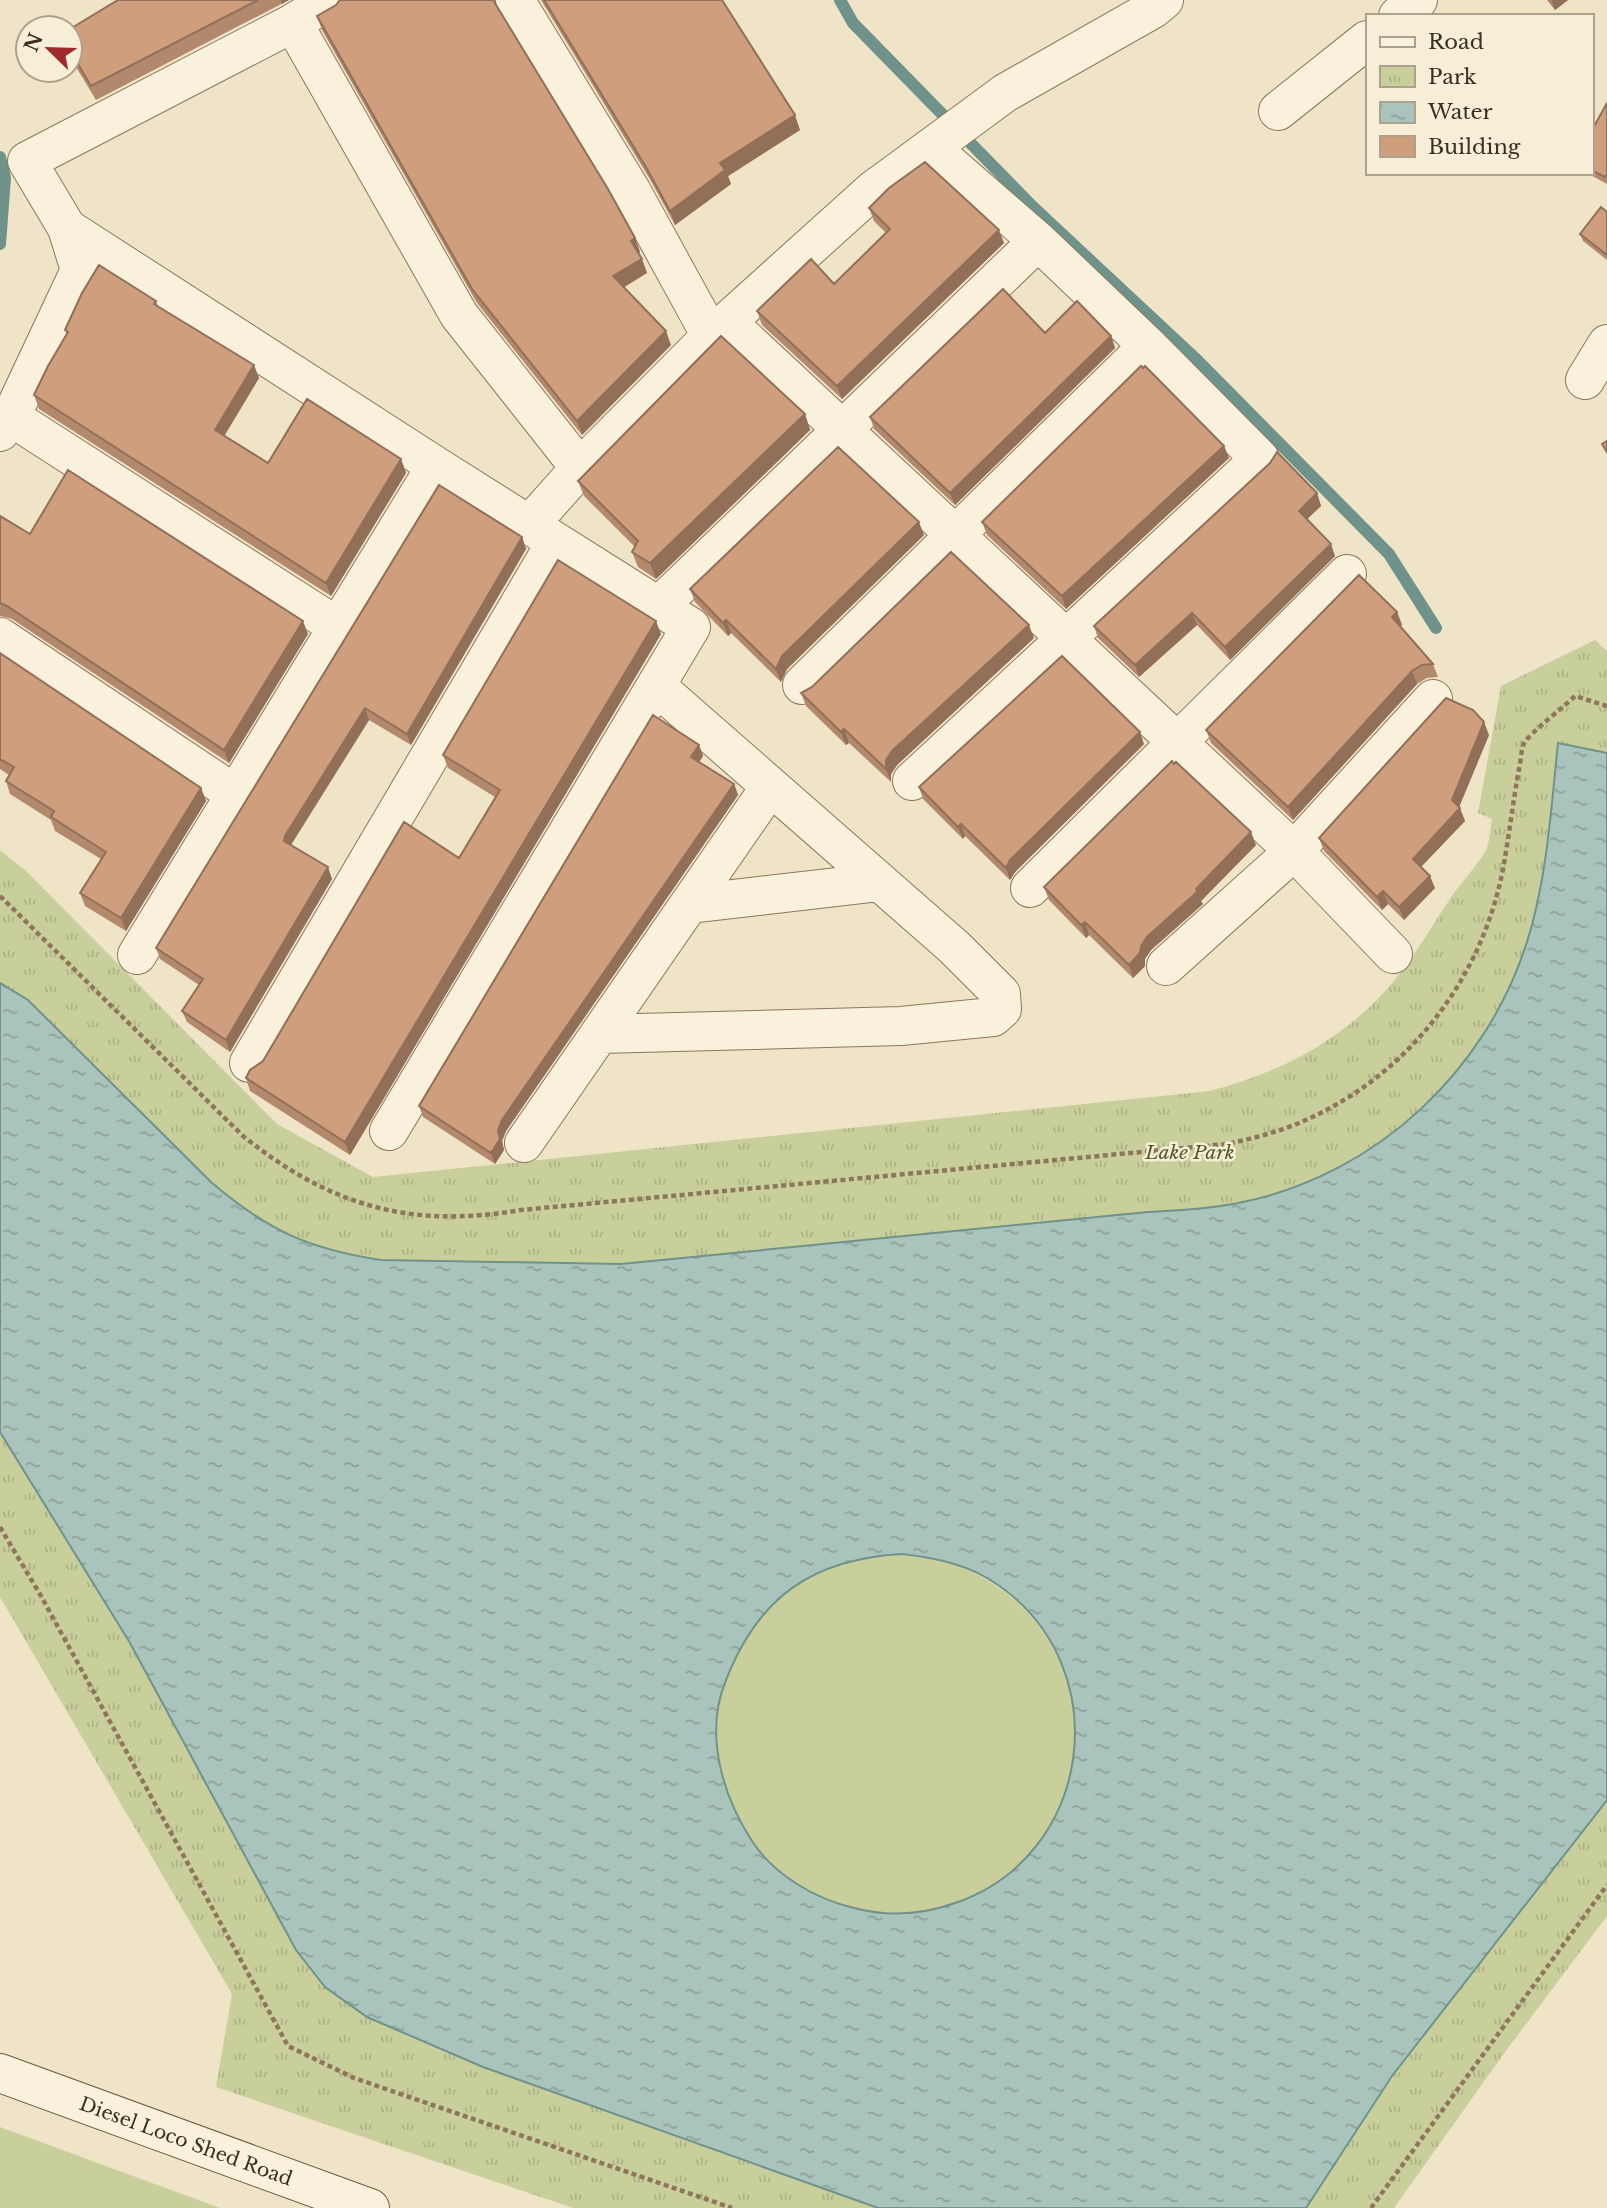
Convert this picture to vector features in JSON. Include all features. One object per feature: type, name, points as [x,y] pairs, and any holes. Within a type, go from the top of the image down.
[{"type":"street","points":[[330,0],[293,23],[27,161],[67,228],[79,270],[6,425],[338,627]]},
{"type":"street","points":[[515,0],[719,329],[842,430],[1178,741],[1294,851],[1393,954]]},
{"type":"street","points":[[249,1063],[580,468],[719,329],[873,190],[1005,93],[1153,9],[1164,0]]},
{"type":"street","points":[[1400,14],[1418,0]]},
{"type":"street","points":[[293,23],[459,315],[580,468]]},
{"type":"street","points":[[1278,111],[1366,41]]},
{"type":"street","points":[[912,781],[1260,459],[1148,345],[1038,241],[931,148]]},
{"type":"street","points":[[67,228],[691,627],[389,1131]]},
{"type":"street","points":[[659,607],[1038,241]]},
{"type":"street","points":[[1586,380],[1607,344]]},
{"type":"street","points":[[802,685],[1148,345]]},
{"type":"street","points":[[137,955],[436,466]]},
{"type":"street","points":[[1030,888],[1347,574]]},
{"type":"street","points":[[0,637],[235,794]]},
{"type":"street","points":[[600,1034],[901,1026],[993,1017],[1002,1009],[1001,994],[954,947],[656,686]]},
{"type":"street","points":[[1166,966],[1294,851],[1433,699]]},
{"type":"street","points":[[524,1143],[771,787]]},
{"type":"street","points":[[690,904],[880,882]]},
{"type":"street","name":"Diesel Loco Shed Road","points":[[0,2073],[370,2208]]},
{"type":"path","points":[[0,896],[243,1136],[304,1180],[373,1208],[410,1215],[484,1216],[535,1208],[1227,1144],[1268,1135],[1345,1100],[1379,1076],[1411,1048],[1438,1016],[1461,982],[1480,946],[1494,908],[1503,868],[1525,742],[1575,696],[1607,706]]},
{"type":"path","points":[[0,1527],[41,1596],[288,2046],[354,2078],[732,2208]]},
{"type":"path","points":[[1371,2208],[1607,1885]]},
{"type":"green space","name":"Lake Park","points":[[1595,640],[1607,651],[1607,753],[1558,743],[1547,844],[1534,918],[1508,989],[1484,1033],[1454,1074],[1420,1110],[1381,1141],[1338,1168],[1292,1188],[1243,1202],[621,1264],[381,1260],[332,1250],[290,1235],[231,1199],[28,1001],[0,983],[0,850],[26,871],[277,1124],[373,1177],[1210,1091],[1266,1072],[1318,1046],[1364,1012],[1385,991],[1410,960],[1452,895],[1486,850],[1492,819],[1478,813],[1501,686]]},
{"type":"green space","points":[[0,1432],[130,1643],[296,1950],[325,1987],[367,2017],[483,2067],[878,2208],[573,2208],[216,2087],[232,1994],[0,1597]]},
{"type":"green space","points":[[878,1555],[914,1555],[948,1562],[981,1576],[1010,1595],[1035,1620],[1054,1649],[1068,1682],[1075,1716],[1072,1769],[1062,1803],[1035,1848],[1010,1873],[981,1892],[948,1906],[914,1913],[878,1913],[844,1906],[811,1892],[782,1873],[757,1848],[738,1819],[724,1786],[717,1752],[717,1716],[724,1682],[738,1649],[757,1620],[782,1595],[811,1576],[844,1562]]},
{"type":"green space","points":[[1607,1800],[1607,1916],[1505,2052],[1394,2208],[1306,2208],[1392,2076]]},
{"type":"green space","points":[[0,2127],[220,2208],[0,2208]]},
{"type":"water","points":[[1558,743],[1607,753],[1607,1800],[1392,2076],[1306,2208],[878,2208],[483,2067],[367,2017],[325,1987],[296,1950],[130,1643],[0,1432],[0,983],[28,1000],[231,1199],[290,1235],[332,1250],[381,1260],[621,1264],[1219,1206],[1292,1188],[1338,1168],[1381,1141],[1420,1110],[1454,1074],[1484,1033],[1509,989],[1527,942],[1544,869]],"holes":[[[902,1554],[940,1560],[976,1572],[998,1585],[1036,1621],[1061,1663],[1074,1710],[1073,1758],[1061,1804],[1037,1845],[1001,1879],[942,1907],[917,1912],[879,1913],[825,1899],[784,1875],[761,1854],[741,1823],[725,1784],[717,1742],[717,1721],[726,1680],[739,1651],[773,1605],[793,1587],[816,1574],[870,1557]]]},
{"type":"building","points":[[118,0],[258,0],[91,86],[84,74],[84,21]]},
{"type":"building","points":[[340,0],[493,0],[608,189],[635,238],[631,241],[642,259],[613,276],[666,331],[577,421],[472,289],[317,16]]},
{"type":"building","points":[[544,0],[722,0],[795,115],[720,163],[725,170],[670,211]]},
{"type":"building","points":[[1607,103],[1605,177],[1593,171],[1593,128]]},
{"type":"building","points":[[925,162],[999,230],[837,386],[757,311],[811,259],[834,284],[890,229],[869,208],[889,188]]},
{"type":"building","points":[[1601,207],[1607,212],[1607,255],[1580,234]]},
{"type":"building","points":[[99,265],[156,301],[154,304],[254,365],[215,430],[268,463],[307,399],[401,459],[326,583],[34,395],[68,332],[65,330],[82,293]]},
{"type":"building","points":[[1003,289],[1045,333],[1077,301],[1111,336],[950,493],[870,417]]},
{"type":"building","points":[[721,336],[805,414],[650,563],[632,552],[638,541],[578,481]]},
{"type":"building","points":[[1141,366],[1145,366],[1224,446],[1062,596],[982,522]]},
{"type":"building","points":[[838,447],[919,522],[782,656],[776,669],[726,620],[723,623],[690,589]]},
{"type":"building","points":[[1277,452],[1317,493],[1299,511],[1331,544],[1225,647],[1192,613],[1135,665],[1094,626],[1270,463]]},
{"type":"building","points":[[68,470],[303,621],[224,750],[0,603],[0,516],[30,534]]},
{"type":"building","points":[[439,485],[522,537],[407,734],[365,708],[285,836],[284,841],[328,867],[226,1040],[182,1011],[203,979],[156,948]]},
{"type":"building","points":[[951,552],[1029,625],[892,751],[886,760],[886,769],[844,729],[841,732],[801,693],[812,687]]},
{"type":"building","points":[[558,560],[656,621],[345,1142],[246,1078],[250,1070],[263,1061],[404,822],[459,858],[500,790],[443,755]]},
{"type":"building","points":[[1359,575],[1397,612],[1392,617],[1433,664],[1422,665],[1412,671],[1288,807],[1206,730]]},
{"type":"building","points":[[0,653],[201,788],[121,918],[80,893],[106,852],[51,817],[54,811],[6,781],[14,767],[0,759]]},
{"type":"building","points":[[1062,656],[1140,732],[1010,860],[1006,868],[961,824],[958,827],[919,787]]},
{"type":"building","points":[[1446,698],[1473,710],[1484,722],[1452,800],[1460,808],[1413,859],[1430,876],[1399,907],[1383,891],[1377,897],[1319,838]]},
{"type":"building","points":[[653,715],[699,745],[691,757],[734,784],[502,1120],[498,1130],[500,1139],[491,1153],[419,1106]]},
{"type":"building","points":[[1172,761],[1251,832],[1196,889],[1198,891],[1147,937],[1140,953],[1129,965],[1085,922],[1081,925],[1044,887]]},
{"type":"waterway","points":[[840,0],[853,23],[1033,207],[1198,361],[1389,554],[1436,628]]},
{"type":"waterway","points":[[0,157],[5,178],[0,244]]}]
